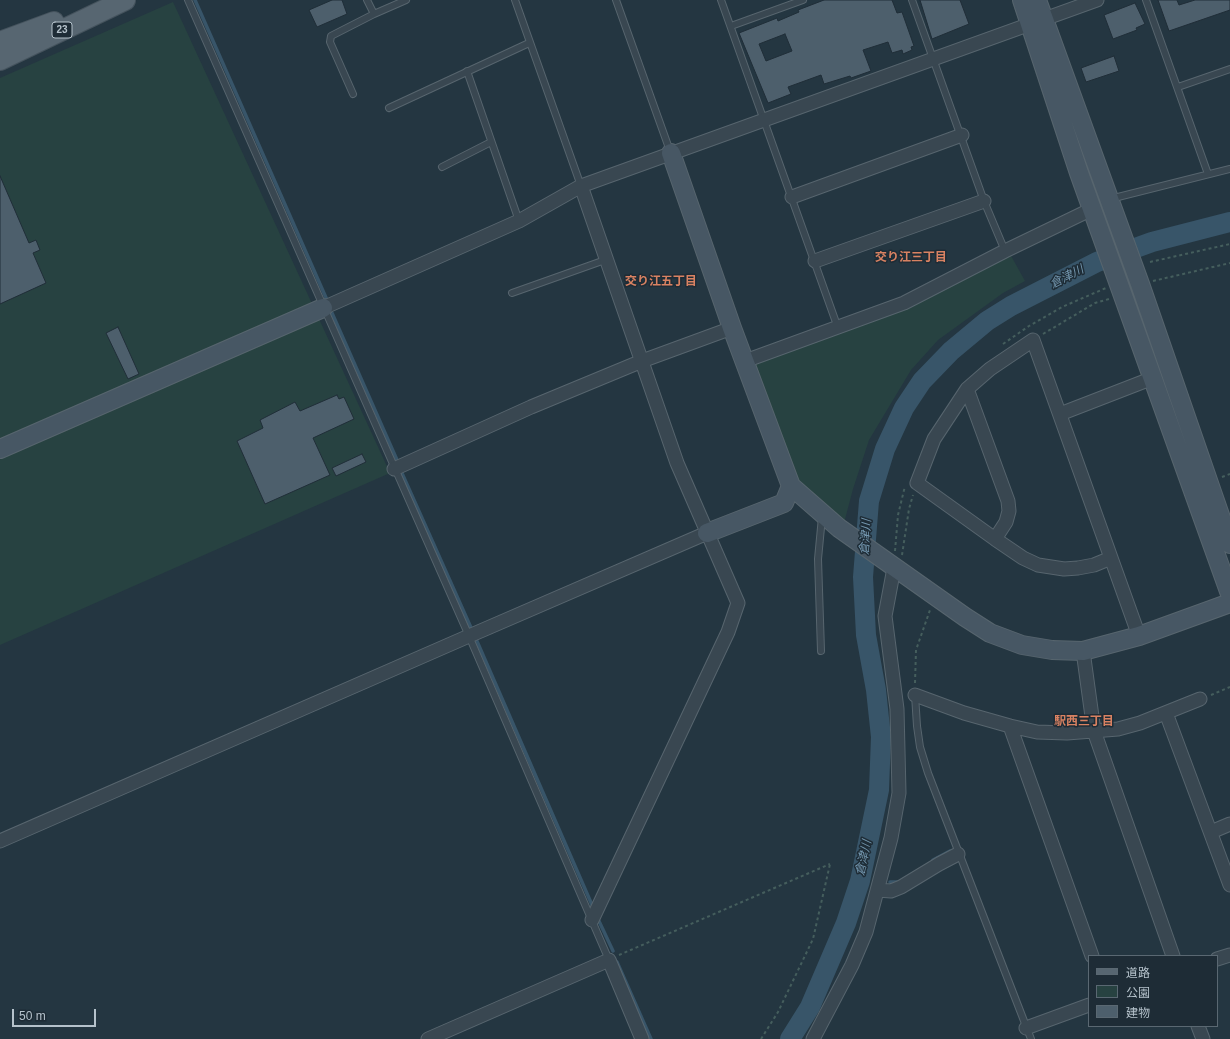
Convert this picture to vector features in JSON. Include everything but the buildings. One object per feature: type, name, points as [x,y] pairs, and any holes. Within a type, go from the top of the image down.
[{"type":"main road","name":"23","points":[[0,42],[114,0]]},
{"type":"main road","name":"23","points":[[0,60],[125,0]]},
{"type":"street","points":[[1022,0],[1037,22],[1117,222],[1230,544]]},
{"type":"street","points":[[1037,0],[1037,22],[1092,209],[1230,594]]},
{"type":"street","points":[[0,449],[519,221],[581,186],[1097,0]]},
{"type":"street","points":[[792,197],[962,135]]},
{"type":"street","points":[[671,154],[732,328],[791,486],[840,528],[975,624],[1005,640],[1038,649],[1083,651],[1139,636],[1230,603]]},
{"type":"street","points":[[581,186],[605,260],[677,463],[738,603],[728,632],[592,920]]},
{"type":"street","points":[[814,261],[984,201]]},
{"type":"street","points":[[745,361],[904,303],[1004,250],[1092,209]]},
{"type":"street","points":[[394,469],[531,407],[642,361],[732,328]]},
{"type":"street","points":[[1111,558],[1094,565],[1078,568],[1050,568],[1023,558],[917,483],[934,439],[968,389],[990,369],[1034,340],[1139,636]]},
{"type":"street","points":[[1060,414],[1153,378]]},
{"type":"street","points":[[968,389],[1008,501],[1009,511],[1006,522],[995,539]]},
{"type":"street","points":[[0,841],[468,636],[707,533],[784,503],[791,486]]},
{"type":"street","points":[[813,1039],[852,965],[866,932],[891,838],[899,793],[897,709],[886,616],[893,567]]},
{"type":"street","points":[[1083,651],[1094,731],[1173,955]]},
{"type":"street","points":[[915,695],[964,713],[1010,726],[1037,732],[1067,733],[1118,729],[1166,713],[1200,699]]},
{"type":"street","points":[[1166,713],[1212,832],[1230,885]]},
{"type":"street","points":[[1010,726],[1092,955]]},
{"type":"street","points":[[1212,832],[1230,824]]},
{"type":"street","points":[[878,890],[892,891],[901,887],[938,864],[958,854]]},
{"type":"street","points":[[1218,959],[1230,955]]},
{"type":"street","points":[[428,1039],[609,960],[642,1039]]},
{"type":"street","points":[[1029,1033],[1088,1005]]},
{"type":"street","points":[[1198,1027],[1203,1039]]},
{"type":"lane","points":[[188,0],[609,960]]},
{"type":"lane","points":[[367,0],[374,14]]},
{"type":"lane","points":[[353,94],[330,42],[331,36],[374,14],[406,0]]},
{"type":"lane","points":[[515,0],[581,186]]},
{"type":"lane","points":[[616,0],[671,154]]},
{"type":"lane","points":[[721,0],[838,328]]},
{"type":"lane","points":[[731,26],[803,0]]},
{"type":"lane","points":[[912,0],[962,135],[984,201],[1004,250]]},
{"type":"lane","points":[[1146,0],[1208,174]]},
{"type":"lane","points":[[389,108],[529,43]]},
{"type":"lane","points":[[1178,87],[1230,69]]},
{"type":"lane","points":[[467,71],[519,221]]},
{"type":"lane","points":[[442,166],[491,142]]},
{"type":"lane","points":[[1108,199],[1230,169]]},
{"type":"lane","points":[[512,293],[605,260]]},
{"type":"lane","points":[[821,651],[818,559],[823,513]]},
{"type":"lane","points":[[915,695],[916,726],[920,747],[958,854],[1029,1033]]},
{"type":"path","points":[[1150,262],[1230,244]]},
{"type":"path","points":[[1137,277],[1230,264]]},
{"type":"path","points":[[1034,340],[1095,303],[1123,294]]},
{"type":"path","points":[[893,567],[917,483]]},
{"type":"path","points":[[915,695],[916,650],[922,629],[935,596]]},
{"type":"path","points":[[1200,699],[1230,688]]},
{"type":"path","points":[[609,960],[830,864],[813,939],[778,1012],[761,1039]]},
{"type":"green space","points":[[173,2],[390,473],[0,645],[0,78]]},
{"type":"green space","points":[[1010,254],[1025,281],[1003,293],[938,340],[911,370],[869,440],[844,523],[794,482],[751,364]]},
{"type":"waterway","points":[[195,0],[327,300]]},
{"type":"waterway","name":"倉津川","points":[[790,1039],[810,1007],[846,923],[860,881],[879,790],[881,737],[876,690],[866,635],[863,577],[869,501],[885,449],[904,408],[922,381],[951,351],[987,321],[1011,306],[1097,262],[1152,242],[1230,222]]},
{"type":"waterway","points":[[332,313],[397,460]]},
{"type":"waterway","points":[[401,471],[472,630],[475,628]]},
{"type":"waterway","points":[[476,639],[592,905]]},
{"type":"waterway","points":[[933,860],[950,851]]},
{"type":"waterway","points":[[890,882],[900,882]]},
{"type":"waterway","points":[[598,919],[613,951]]},
{"type":"waterway","points":[[617,962],[651,1039]]},
{"type":"district","name":"交り江三丁目","points":[[911,258]]},
{"type":"district","name":"交り江五丁目","points":[[661,282]]},
{"type":"district","name":"駅西三丁目","points":[[1084,722]]}]
